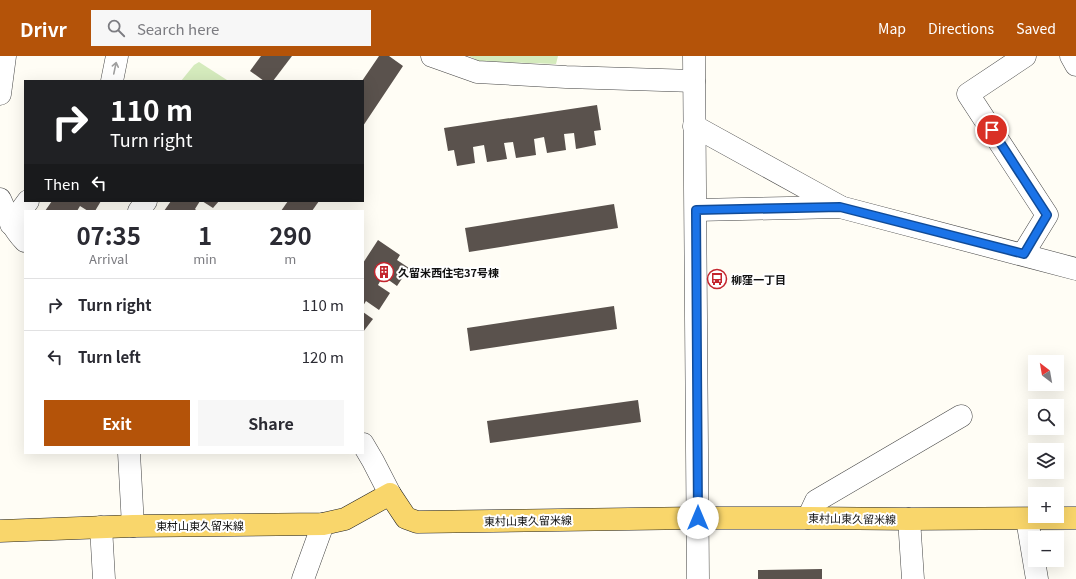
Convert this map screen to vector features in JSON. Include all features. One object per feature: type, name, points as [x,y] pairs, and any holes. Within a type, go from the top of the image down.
[{"type":"main road","name":"東村山東久留米線","points":[[0,531],[133,526],[323,524],[345,519],[390,494],[406,518],[417,522],[698,518],[1076,518]]},
{"type":"street","points":[[0,94],[5,56]]},
{"type":"street","points":[[112,80],[117,56]]},
{"type":"street","points":[[432,56],[477,72],[566,77],[694,81]]},
{"type":"street","points":[[694,56],[698,579]]},
{"type":"street","points":[[1024,254],[1047,215],[968,94],[1025,56]]},
{"type":"street","points":[[1071,56],[1076,65]]},
{"type":"street","points":[[694,126],[840,207],[1024,254],[1076,269]]},
{"type":"street","points":[[0,199],[8,220],[24,240]]},
{"type":"street","points":[[11,224],[27,202]]},
{"type":"street","points":[[696,210],[840,207]]},
{"type":"street","points":[[808,518],[816,501],[961,416]]},
{"type":"street","points":[[364,446],[390,494]]},
{"type":"street","points":[[129,454],[133,526]]},
{"type":"street","points":[[909,519],[913,579]]},
{"type":"street","points":[[1027,519],[1037,579]]},
{"type":"street","points":[[303,579],[323,524]]},
{"type":"street","points":[[101,527],[104,579]]},
{"type":"green space","points":[[469,56],[558,56],[556,64],[479,61]]},
{"type":"green space","points":[[199,62],[227,80],[182,80],[194,65]]},
{"type":"building","points":[[261,56],[292,56],[274,80],[263,80],[250,71]]},
{"type":"building","points":[[379,56],[389,56],[403,66],[364,124],[364,80],[363,80]]},
{"type":"building","points":[[597,105],[601,130],[594,131],[596,145],[576,149],[574,133],[564,134],[566,150],[547,153],[544,137],[534,139],[536,155],[516,158],[513,142],[504,143],[507,159],[487,162],[484,145],[473,147],[475,163],[457,166],[454,150],[448,151],[444,128]]},
{"type":"building","points":[[51,202],[100,202],[96,210],[86,210],[80,206],[78,210],[46,210]]},
{"type":"building","points":[[170,202],[199,202],[195,209],[196,210],[165,210]]},
{"type":"building","points":[[204,202],[218,202],[213,208]]},
{"type":"building","points":[[287,202],[318,202],[313,210],[282,210]]},
{"type":"building","points":[[614,204],[618,228],[469,252],[465,228]]},
{"type":"building","name":"久留米西住宅37号棟","points":[[378,240],[400,255],[397,260],[409,268],[397,286],[383,276],[378,285],[390,293],[379,310],[366,301],[364,304],[364,261]]},
{"type":"building","points":[[614,306],[617,329],[470,351],[467,328]]},
{"type":"building","points":[[364,313],[373,319],[364,331]]},
{"type":"building","points":[[638,400],[641,422],[490,443],[487,421]]},
{"type":"building","points":[[822,569],[822,579],[758,579],[758,570]]},
{"type":"place","name":"久留米西住宅37号棟","points":[[384,272]]},
{"type":"place","name":"柳窪一丁目","points":[[717,279]]},
{"type":"route","points":[[698,518],[696,210],[840,207],[1024,254],[1047,215],[992,130]]}]
